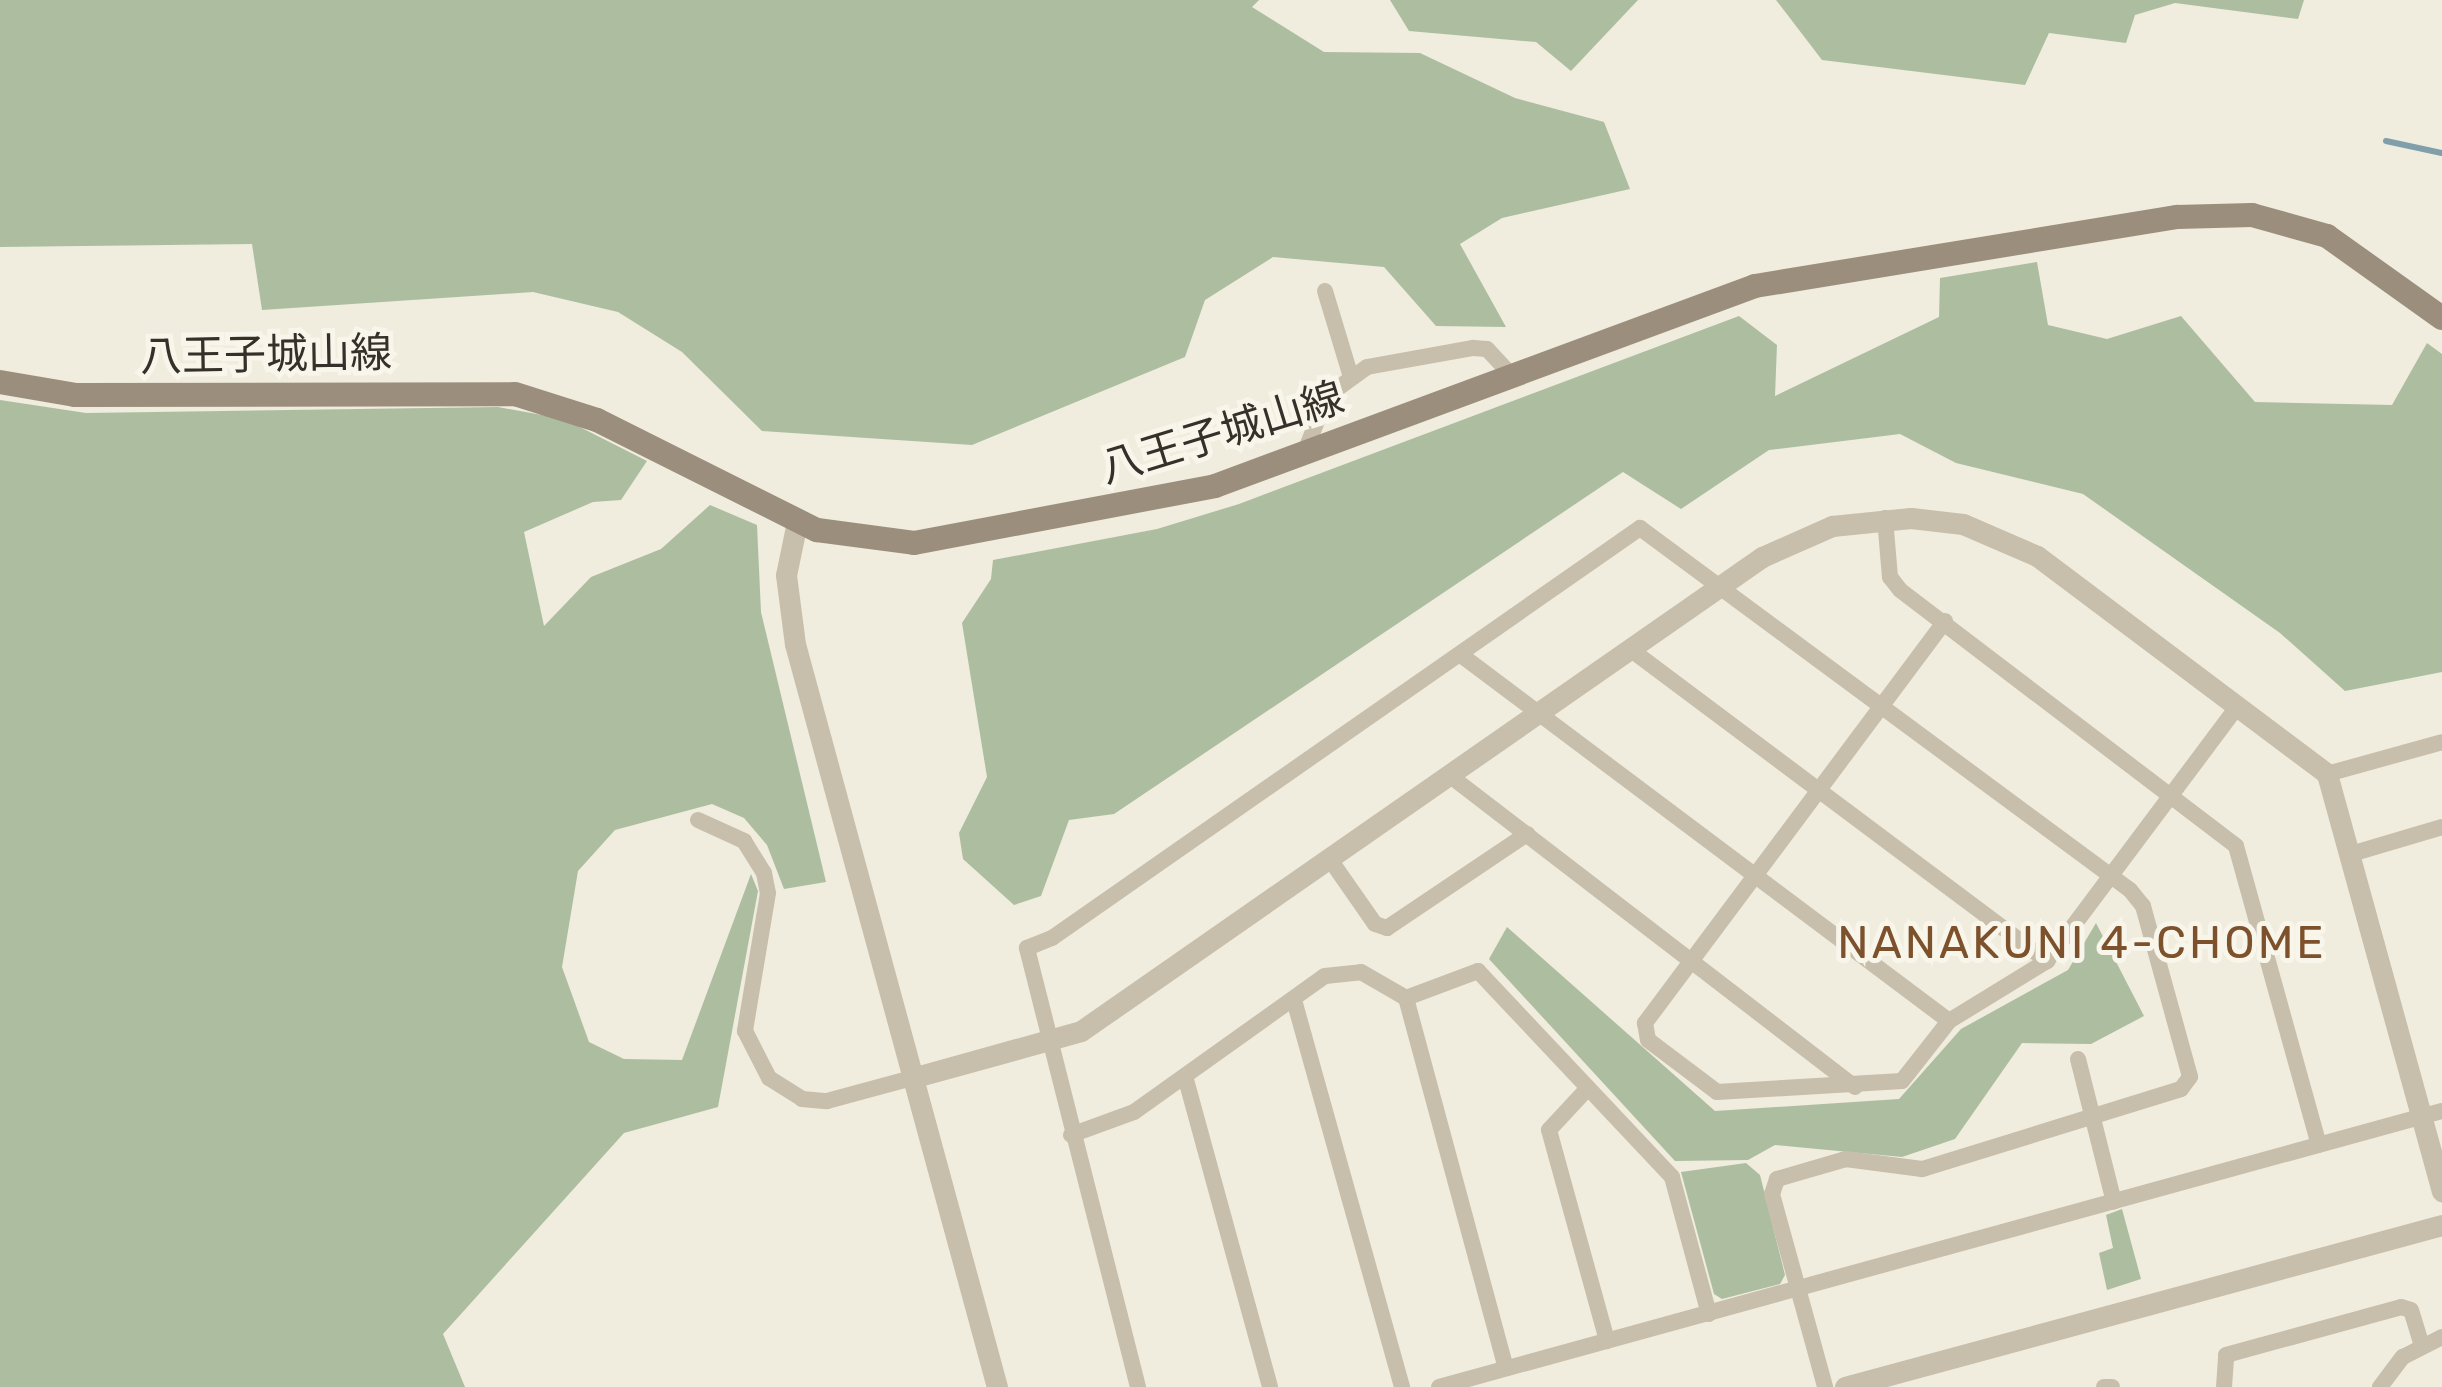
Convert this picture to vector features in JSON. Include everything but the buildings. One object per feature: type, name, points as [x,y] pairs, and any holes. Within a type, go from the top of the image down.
[{"type":"main road","name":"八王子城山線","points":[[0,382],[75,395],[514,394],[585,414],[797,522],[862,541],[946,540],[1165,499],[1304,454],[1755,286],[2206,214],[2268,218],[2327,236],[2442,318]]},
{"type":"street","points":[[1325,291],[1350,374]]},
{"type":"street","points":[[1304,454],[1311,421],[1350,374],[1473,347],[1486,349],[1511,375]]},
{"type":"street","points":[[1885,518],[1890,577],[2176,794],[2236,846],[2319,1145]]},
{"type":"street","points":[[698,820],[744,841],[764,873],[768,893],[745,1031],[769,1078],[802,1099],[827,1101],[1044,1042],[1093,1024],[1720,584],[1807,535],[1885,518],[1963,524],[2012,543],[2326,774],[2432,1114],[2442,1191]]},
{"type":"street","points":[[797,522],[786,575],[795,644],[997,1387]]},
{"type":"street","points":[[1138,1387],[1044,1042],[1027,948],[1052,938],[1640,528],[2143,905],[2190,1077],[2181,1089],[1922,1169],[1846,1160],[1778,1179],[1772,1194],[1825,1387]]},
{"type":"street","points":[[1945,621],[1645,1024],[1648,1040],[1723,1094],[1902,1081],[1949,1021],[2048,961],[2114,879],[2238,706]]},
{"type":"street","points":[[1630,649],[2048,961]]},
{"type":"street","points":[[1461,655],[1949,1021]]},
{"type":"street","points":[[2326,774],[2442,742]]},
{"type":"street","points":[[1449,775],[1692,957],[1855,1087]]},
{"type":"street","points":[[2351,854],[2442,827]]},
{"type":"street","points":[[1329,858],[1375,924],[1388,928],[1527,834]]},
{"type":"street","points":[[1070,1135],[1134,1112],[1343,969],[1406,998],[1478,971],[1672,1177],[1708,1313]]},
{"type":"street","points":[[1406,998],[1505,1369]]},
{"type":"street","points":[[1294,1000],[1402,1387]]},
{"type":"street","points":[[2078,1059],[2114,1202]]},
{"type":"street","points":[[1185,1076],[1270,1387]]},
{"type":"street","points":[[1588,1088],[1549,1130],[1607,1341]]},
{"type":"street","points":[[1439,1387],[2432,1114]]},
{"type":"street","points":[[1845,1387],[2442,1225]]},
{"type":"street","points":[[2224,1387],[2226,1355],[2401,1306],[2411,1310],[2421,1343]]},
{"type":"street","points":[[2380,1387],[2421,1343],[2442,1336]]},
{"type":"green space","points":[[0,0],[1259,0],[1252,7],[1324,52],[1420,53],[1515,98],[1604,122],[1630,189],[1502,218],[1460,244],[1506,327],[1436,326],[1384,267],[1273,257],[1205,300],[1185,357],[972,445],[762,431],[682,352],[618,312],[533,292],[262,310],[252,244],[0,247]]},
{"type":"green space","points":[[1390,0],[1638,0],[1571,71],[1536,42],[1409,31]]},
{"type":"green space","points":[[1776,0],[2304,0],[2298,19],[2175,3],[2135,15],[2126,43],[2049,33],[2025,85],[1822,60]]},
{"type":"green space","points":[[2037,262],[2048,325],[2107,339],[2181,316],[2255,402],[2392,405],[2427,343],[2442,354],[2442,672],[2345,691],[2280,633],[2083,494],[1956,463],[1900,434],[1769,450],[1681,509],[1623,472],[1114,814],[1069,820],[1041,896],[1014,905],[963,859],[959,833],[987,777],[962,623],[991,579],[993,560],[1157,529],[1239,504],[1739,316],[1777,345],[1775,396],[1939,317],[1940,278]]},
{"type":"green space","points":[[0,400],[86,413],[498,407],[564,419],[647,461],[621,500],[593,502],[524,532],[544,626],[591,577],[661,549],[710,505],[757,525],[761,612],[826,882],[784,889],[767,845],[744,818],[712,804],[615,830],[578,871],[562,967],[589,1042],[624,1059],[682,1060],[751,874],[758,891],[718,1107],[624,1133],[443,1334],[465,1387],[0,1387]]},
{"type":"green space","points":[[2096,923],[2144,1016],[2091,1044],[2022,1043],[1955,1139],[1902,1157],[1775,1145],[1748,1160],[1675,1161],[1489,959],[1507,927],[1715,1111],[1899,1099],[1961,1029],[2068,970]]},
{"type":"green space","points":[[1746,1163],[1760,1175],[1785,1275],[1780,1284],[1722,1299],[1714,1294],[1681,1172]]},
{"type":"green space","points":[[2122,1209],[2141,1279],[2107,1290],[2099,1253],[2113,1248],[2106,1215]]},
{"type":"waterway","points":[[2386,141],[2442,153]]},
{"type":"district","name":"NANAKUNI 4-CHOME","points":[[2082,943]]}]
